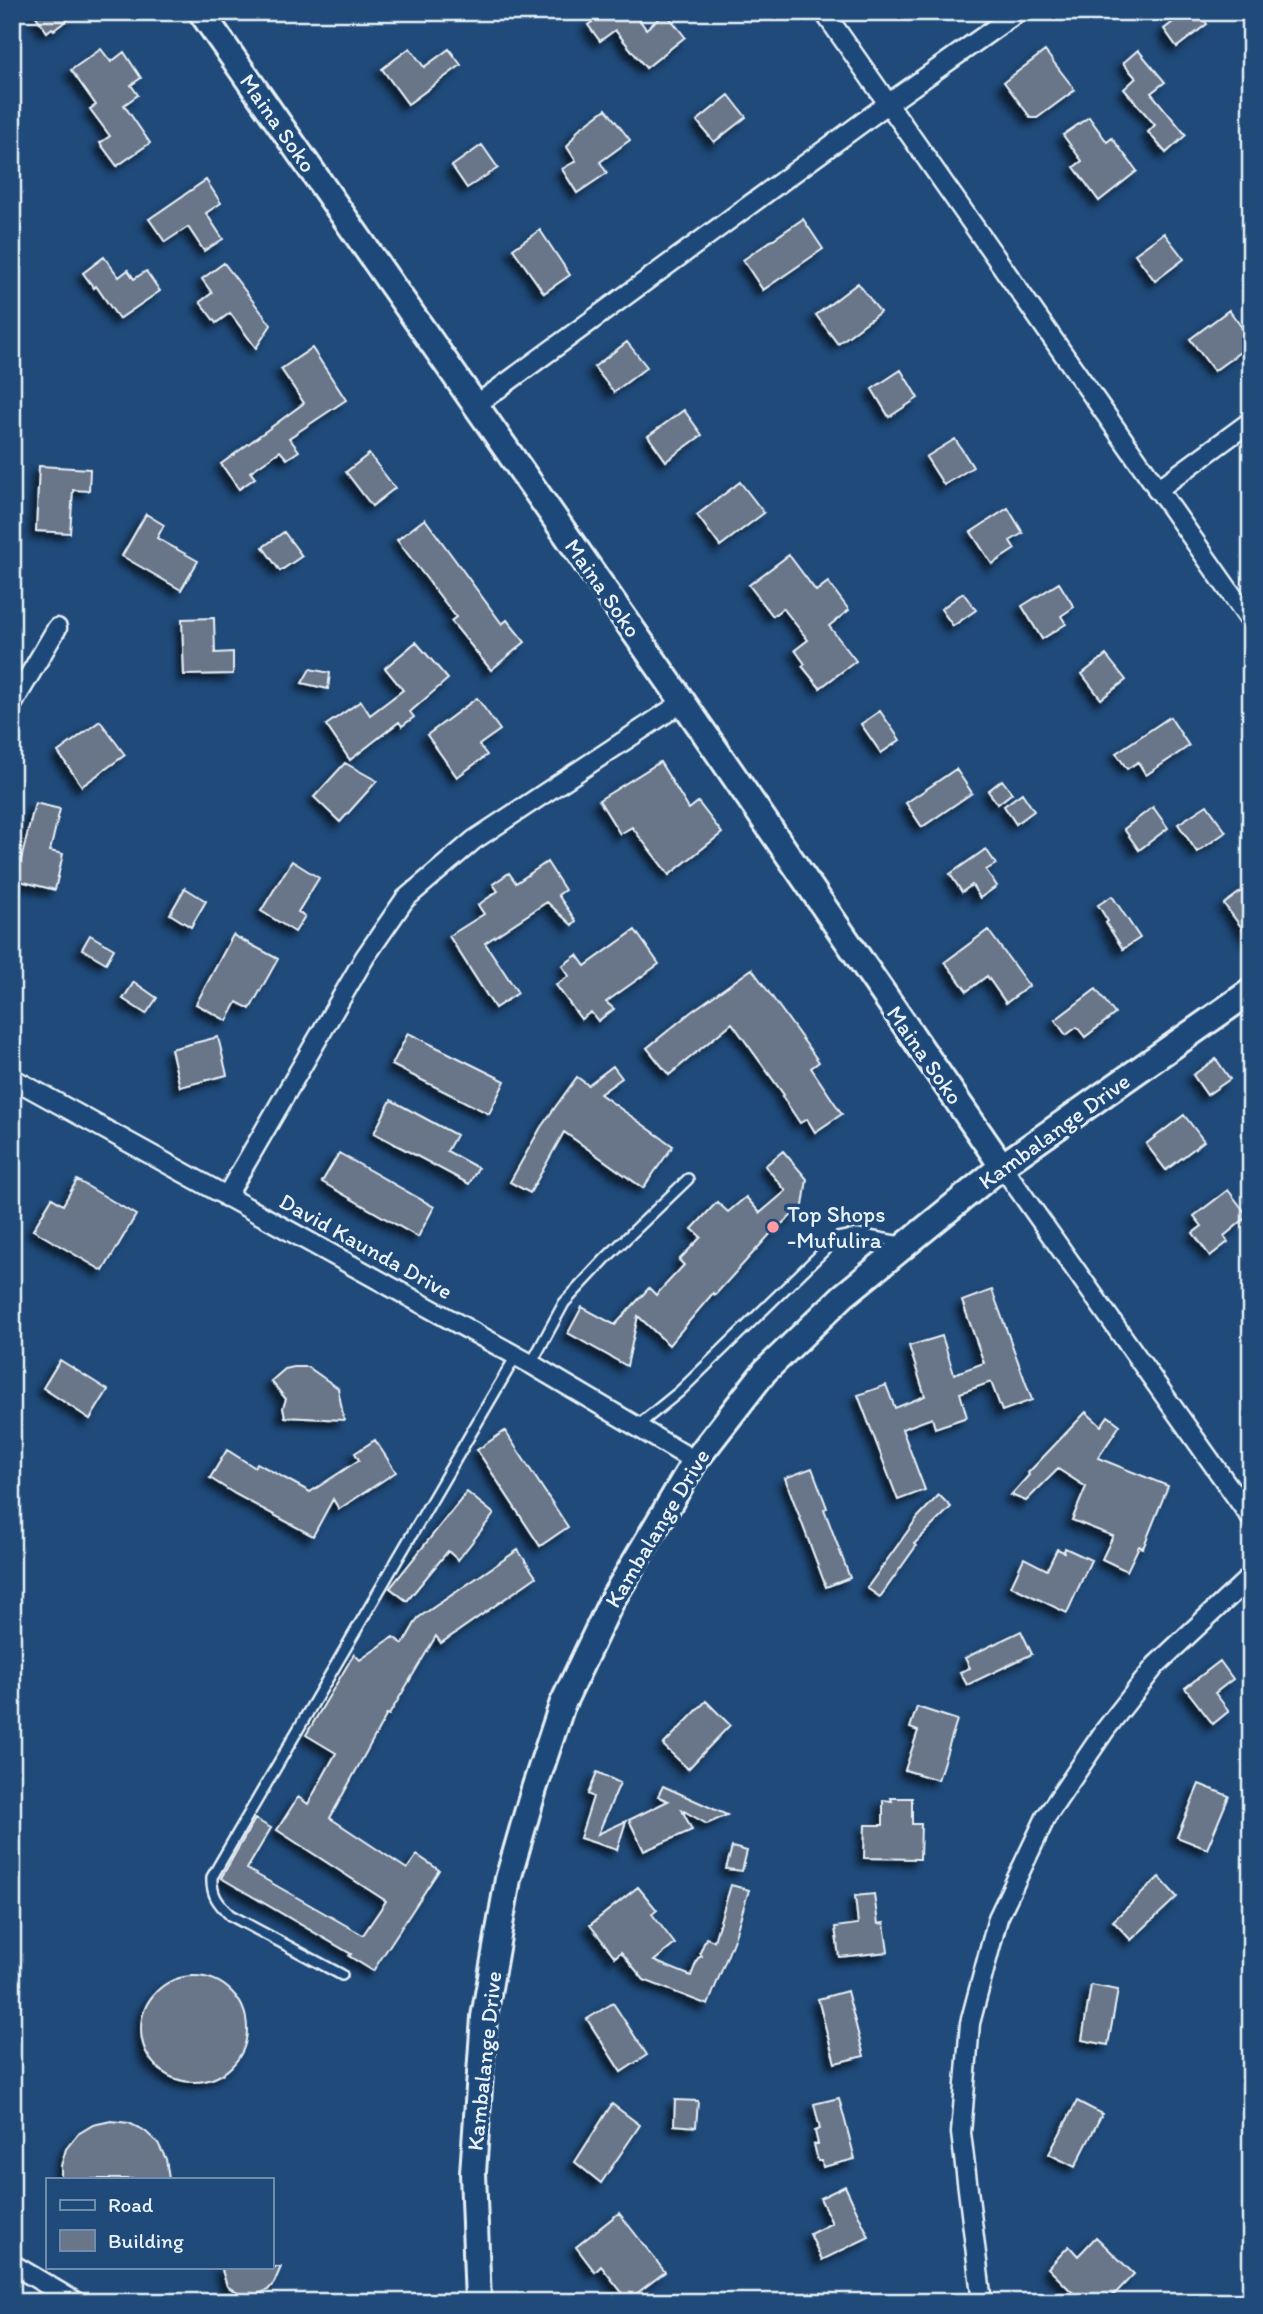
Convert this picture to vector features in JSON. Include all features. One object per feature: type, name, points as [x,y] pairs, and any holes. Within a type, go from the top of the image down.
[{"type":"street","name":"Maina Soko","points":[[201,12],[1002,1166]]},
{"type":"street","points":[[824,12],[1251,622]]},
{"type":"street","points":[[476,405],[1018,12]]},
{"type":"street","points":[[1157,489],[1251,421]]},
{"type":"street","points":[[12,705],[57,628]]},
{"type":"street","points":[[226,1197],[365,957],[405,899],[474,840],[682,702]]},
{"type":"street","name":"Kambalange Drive","points":[[478,2302],[473,2160],[484,2017],[508,1879],[562,1705],[612,1600],[695,1461],[765,1371],[843,1296],[1002,1166],[1251,991]]},
{"type":"street","name":"David Kaunda Drive","points":[[12,1078],[524,1360],[695,1461]]},
{"type":"street","points":[[1002,1166],[1251,1518]]},
{"type":"street","points":[[982,2302],[961,2133],[970,2023],[998,1918],[1046,1817],[1105,1730],[1156,1665],[1251,1576]]},
{"type":"street","points":[[12,2264],[76,2302]]},
{"type":"lane","points":[[342,1975],[230,1915],[218,1903],[212,1890],[212,1877],[524,1360],[564,1303],[606,1258],[688,1179]]},
{"type":"lane","points":[[636,1427],[679,1392],[837,1238],[858,1234],[906,1242]]},
{"type":"building","points":[[33,12],[78,12],[54,30],[52,28],[47,32]]},
{"type":"building","points":[[605,12],[634,12],[646,29],[666,13],[685,37],[646,68],[615,30],[600,41],[588,25]]},
{"type":"building","points":[[1186,12],[1198,12],[1207,24],[1177,47],[1164,29]]},
{"type":"building","points":[[410,48],[424,67],[449,49],[461,65],[408,104],[382,69]]},
{"type":"building","points":[[101,49],[111,62],[124,52],[141,78],[131,85],[138,95],[124,105],[150,143],[117,166],[100,143],[110,136],[90,109],[96,105],[71,70]]},
{"type":"building","points":[[1138,50],[1165,82],[1151,93],[1186,135],[1166,153],[1148,132],[1155,125],[1124,89],[1136,78],[1123,63]]},
{"type":"building","points":[[1045,51],[1075,90],[1037,118],[1031,118],[1004,82]]},
{"type":"building","points":[[729,95],[746,117],[714,142],[697,121]]},
{"type":"building","points":[[606,109],[630,140],[600,162],[607,173],[577,193],[562,169],[576,161],[567,147],[579,129]]},
{"type":"building","points":[[1089,117],[1107,142],[1112,138],[1137,171],[1099,201],[1074,167],[1082,161],[1063,135]]},
{"type":"building","points":[[482,145],[498,168],[467,188],[452,166]]},
{"type":"building","points":[[206,180],[221,203],[206,213],[223,239],[204,251],[188,227],[165,242],[149,219]]},
{"type":"building","points":[[803,219],[823,249],[763,290],[743,260]]},
{"type":"building","points":[[540,230],[570,275],[544,293],[513,249]]},
{"type":"building","points":[[1164,233],[1184,259],[1155,281],[1135,254]]},
{"type":"building","points":[[104,257],[119,277],[128,270],[134,279],[146,271],[160,291],[119,319],[96,286],[94,288],[83,273]]},
{"type":"building","points":[[224,263],[271,325],[256,348],[230,313],[216,323],[200,302],[212,293],[202,279]]},
{"type":"building","points":[[858,283],[880,312],[838,344],[816,315]]},
{"type":"building","points":[[1229,310],[1251,340],[1251,344],[1214,371],[1190,339]]},
{"type":"building","points":[[627,342],[647,367],[614,392],[594,367]]},
{"type":"building","points":[[312,348],[346,400],[289,438],[299,451],[287,459],[280,451],[250,472],[255,478],[239,489],[221,464],[304,403],[281,369]]},
{"type":"building","points":[[901,370],[918,398],[889,417],[872,389]]},
{"type":"building","points":[[684,410],[702,435],[666,461],[648,436]]},
{"type":"building","points":[[955,439],[973,467],[944,485],[926,457]]},
{"type":"building","points":[[369,454],[395,488],[372,506],[346,472]]},
{"type":"building","points":[[39,466],[90,469],[89,491],[73,490],[70,533],[36,531]]},
{"type":"building","points":[[740,482],[764,513],[720,546],[697,515]]},
{"type":"building","points":[[1008,508],[1023,533],[1010,541],[1015,549],[992,564],[971,532]]},
{"type":"building","points":[[146,514],[164,525],[157,538],[198,561],[181,590],[122,556]]},
{"type":"building","points":[[425,519],[502,624],[507,620],[525,642],[491,670],[451,621],[456,617],[397,540]]},
{"type":"building","points":[[284,532],[302,556],[280,571],[263,547]]},
{"type":"building","points":[[789,555],[816,591],[828,582],[849,610],[829,626],[856,661],[820,688],[802,666],[805,664],[795,650],[808,640],[783,608],[773,616],[749,585]]},
{"type":"building","points":[[1059,583],[1074,607],[1061,616],[1066,624],[1042,639],[1022,606]]},
{"type":"building","points":[[963,593],[976,610],[953,626],[941,609]]},
{"type":"building","points":[[214,618],[215,653],[233,652],[233,674],[184,675],[182,619]]},
{"type":"building","points":[[416,642],[448,679],[410,712],[414,717],[402,726],[399,722],[350,760],[326,725],[361,701],[370,715],[403,690],[385,668]]},
{"type":"building","points":[[1106,655],[1126,680],[1101,699],[1082,674]]},
{"type":"building","points":[[310,669],[330,673],[328,689],[302,683]]},
{"type":"building","points":[[477,698],[500,730],[479,745],[487,755],[457,777],[427,735]]},
{"type":"building","points":[[880,711],[900,740],[881,753],[861,724]]},
{"type":"building","points":[[1170,717],[1189,746],[1146,775],[1138,762],[1127,769],[1116,753]]},
{"type":"building","points":[[100,721],[125,755],[82,786],[58,752]]},
{"type":"building","points":[[660,762],[689,809],[698,802],[722,833],[669,875],[632,827],[620,834],[599,800]]},
{"type":"building","points":[[345,763],[377,781],[340,822],[314,797]]},
{"type":"building","points":[[956,769],[972,793],[922,827],[906,803]]},
{"type":"building","points":[[1002,780],[1012,793],[998,804],[988,791]]},
{"type":"building","points":[[1022,793],[1034,811],[1016,824],[1004,806]]},
{"type":"building","points":[[35,803],[60,809],[50,851],[63,854],[55,890],[16,880]]},
{"type":"building","points":[[1207,805],[1226,832],[1197,852],[1178,824]]},
{"type":"building","points":[[1153,807],[1168,828],[1139,850],[1124,829]]},
{"type":"building","points":[[986,849],[996,864],[986,870],[997,886],[980,898],[972,885],[962,892],[950,874]]},
{"type":"building","points":[[292,861],[319,878],[298,912],[305,916],[295,932],[261,911]]},
{"type":"building","points":[[547,862],[565,890],[558,895],[576,921],[572,925],[547,902],[485,943],[518,993],[495,1008],[449,936],[484,914],[478,905],[498,891],[493,884],[509,873],[516,883]]},
{"type":"building","points":[[1251,884],[1251,940],[1224,904]]},
{"type":"building","points":[[185,888],[206,901],[191,927],[170,914]]},
{"type":"building","points":[[1112,896],[1140,938],[1123,949],[1098,905]]},
{"type":"building","points":[[635,930],[659,964],[606,1002],[614,1009],[598,1021],[591,1012],[581,1019],[556,985],[569,976],[562,966],[577,955],[585,966]]},
{"type":"building","points":[[988,930],[1029,986],[1006,1003],[987,976],[967,991],[945,962]]},
{"type":"building","points":[[90,935],[114,949],[106,963],[82,949]]},
{"type":"building","points":[[233,935],[278,959],[250,1009],[237,1002],[227,1021],[196,1004]]},
{"type":"building","points":[[752,969],[819,1062],[811,1068],[842,1114],[815,1132],[807,1119],[800,1123],[782,1096],[784,1095],[732,1023],[669,1075],[647,1048],[691,1012]]},
{"type":"building","points":[[134,982],[157,998],[146,1014],[123,999]]},
{"type":"building","points":[[1096,989],[1115,1014],[1085,1037],[1077,1027],[1066,1035],[1055,1020]]},
{"type":"building","points":[[408,1033],[505,1081],[489,1114],[392,1065]]},
{"type":"building","points":[[218,1037],[227,1075],[180,1087],[171,1049]]},
{"type":"building","points":[[1216,1059],[1230,1079],[1207,1095],[1193,1075]]},
{"type":"building","points":[[613,1066],[622,1078],[600,1094],[673,1146],[643,1188],[564,1132],[530,1193],[510,1182],[541,1127],[577,1077],[588,1085]]},
{"type":"building","points":[[391,1100],[456,1135],[447,1151],[478,1168],[469,1184],[374,1133]]},
{"type":"building","points":[[1184,1115],[1204,1141],[1166,1170],[1146,1144]]},
{"type":"building","points":[[783,1151],[807,1179],[803,1206],[772,1232],[715,1295],[713,1293],[669,1345],[638,1316],[627,1366],[568,1333],[582,1307],[615,1325],[649,1288],[656,1295],[684,1265],[679,1260],[701,1237],[692,1229],[717,1202],[728,1212],[746,1197],[760,1213],[786,1191],[765,1166]]},
{"type":"building","points":[[339,1153],[434,1207],[418,1237],[322,1182]]},
{"type":"building","points":[[77,1180],[136,1215],[103,1271],[33,1230],[52,1198],[63,1205]]},
{"type":"building","points":[[1228,1190],[1248,1216],[1224,1236],[1228,1242],[1210,1256],[1193,1233],[1202,1226],[1194,1216]]},
{"type":"building","points":[[992,1290],[1032,1400],[1002,1411],[991,1382],[960,1393],[967,1417],[935,1428],[932,1418],[902,1429],[925,1490],[898,1500],[858,1395],[886,1385],[895,1408],[925,1396],[909,1346],[942,1336],[954,1374],[984,1363],[962,1301]]},
{"type":"building","points":[[60,1360],[108,1390],[90,1419],[43,1388]]},
{"type":"building","points":[[308,1367],[338,1388],[344,1420],[285,1417],[283,1408],[286,1399],[271,1381],[285,1369]]},
{"type":"building","points":[[1086,1412],[1101,1426],[1108,1416],[1120,1425],[1098,1458],[1168,1486],[1143,1548],[1139,1546],[1127,1571],[1102,1559],[1113,1536],[1072,1520],[1086,1487],[1058,1469],[1026,1501],[1011,1495],[1028,1473]]},
{"type":"building","points":[[505,1431],[568,1527],[540,1546],[477,1450]]},
{"type":"building","points":[[375,1440],[396,1472],[339,1509],[333,1499],[313,1536],[210,1478],[227,1450],[254,1467],[257,1463],[310,1492],[359,1460],[355,1453]]},
{"type":"building","points":[[812,1468],[850,1578],[826,1587],[785,1478]]},
{"type":"building","points":[[467,1492],[494,1514],[458,1560],[448,1551],[407,1601],[390,1588]]},
{"type":"building","points":[[939,1495],[951,1507],[914,1544],[916,1546],[880,1597],[867,1588],[918,1517]]},
{"type":"building","points":[[1065,1548],[1091,1560],[1067,1613],[1011,1586],[1024,1558],[1047,1570],[1057,1549],[1064,1552]]},
{"type":"building","points":[[518,1550],[536,1577],[441,1643],[436,1636],[389,1715],[387,1714],[330,1818],[407,1869],[417,1855],[439,1870],[373,1971],[349,1956],[351,1954],[221,1878],[255,1819],[271,1828],[247,1869],[363,1935],[386,1901],[277,1830],[298,1797],[308,1804],[336,1753],[306,1735],[354,1654],[360,1660],[393,1637],[403,1644],[418,1618]]},
{"type":"building","points":[[1021,1631],[1032,1654],[967,1685],[960,1672],[970,1668],[965,1658]]},
{"type":"building","points":[[1220,1661],[1233,1679],[1215,1693],[1229,1711],[1213,1724],[1185,1688]]},
{"type":"building","points":[[706,1701],[730,1725],[688,1769],[663,1745]]},
{"type":"building","points":[[917,1707],[957,1720],[938,1780],[905,1770],[918,1731],[910,1728]]},
{"type":"building","points":[[597,1772],[620,1783],[598,1834],[626,1821],[617,1850],[580,1838],[593,1797],[588,1794]]},
{"type":"building","points":[[1199,1784],[1229,1796],[1207,1849],[1177,1837]]},
{"type":"building","points":[[663,1786],[727,1815],[707,1824],[682,1810],[692,1830],[644,1851],[629,1820],[668,1801],[658,1796]]},
{"type":"building","points":[[891,1798],[912,1798],[912,1824],[921,1824],[920,1859],[864,1858],[865,1825],[883,1825],[883,1800],[892,1801]]},
{"type":"building","points":[[732,1847],[747,1851],[742,1871],[726,1869]]},
{"type":"building","points":[[1159,1877],[1177,1897],[1131,1940],[1113,1921]]},
{"type":"building","points":[[731,1885],[749,1890],[734,1939],[708,2005],[644,1980],[621,1952],[615,1957],[590,1925],[638,1887],[657,1910],[652,1914],[675,1944],[654,1961],[691,1976],[698,1958],[702,1956],[700,1953],[706,1938],[714,1941]]},
{"type":"building","points":[[874,1894],[878,1924],[884,1923],[888,1952],[839,1957],[835,1927],[858,1924],[855,1896]]},
{"type":"building","points":[[194,1976],[214,1980],[232,1991],[243,2009],[247,2029],[243,2049],[232,2067],[214,2078],[194,2082],[174,2078],[156,2067],[145,2049],[141,2029],[145,2009],[156,1991],[174,1980]]},
{"type":"building","points":[[1091,1985],[1118,1990],[1108,2045],[1082,2040]]},
{"type":"building","points":[[847,1991],[864,2056],[835,2063],[818,1999]]},
{"type":"building","points":[[613,2003],[647,2055],[621,2072],[587,2019]]},
{"type":"building","points":[[839,2098],[855,2159],[823,2167],[822,2161],[818,2161],[814,2144],[818,2144],[815,2131],[820,2129],[814,2104]]},
{"type":"building","points":[[675,2100],[698,2101],[696,2127],[674,2125]]},
{"type":"building","points":[[1077,2101],[1102,2114],[1075,2167],[1049,2154]]},
{"type":"building","points":[[612,2104],[640,2125],[601,2183],[575,2162]]},
{"type":"building","points":[[111,2121],[129,2123],[145,2131],[158,2143],[166,2159],[169,2178],[61,2178],[66,2149],[78,2134],[93,2125]]},
{"type":"building","points":[[845,2186],[869,2237],[822,2260],[810,2234],[832,2223],[820,2198]]},
{"type":"building","points":[[619,2213],[665,2272],[628,2300],[601,2266],[595,2272],[576,2247]]},
{"type":"building","points":[[1096,2237],[1134,2274],[1107,2302],[1082,2302],[1048,2268],[1069,2246],[1078,2256]]},
{"type":"building","points":[[281,2267],[268,2290],[251,2297],[242,2296],[227,2286],[221,2268]]},
{"type":"place","name":"Top Shops -Mufulira","points":[[773,1227]]}]
